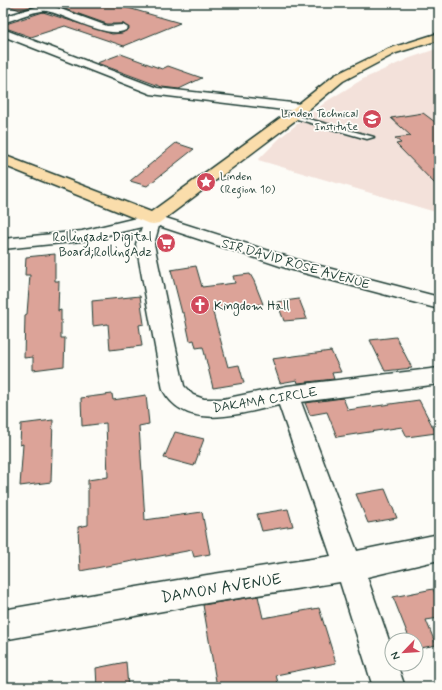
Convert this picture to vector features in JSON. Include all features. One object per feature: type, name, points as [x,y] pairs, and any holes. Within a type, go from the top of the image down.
[{"type":"main road","points":[[3,160],[153,219],[339,78],[392,51],[437,38]]},
{"type":"street","points":[[3,20],[60,3]]},
{"type":"street","points":[[46,7],[106,29],[123,28]]},
{"type":"street","points":[[3,32],[155,91],[296,112]]},
{"type":"street","points":[[3,248],[82,236],[153,219]]},
{"type":"street","name":"SIR DAVID ROSE AVENUE","points":[[153,219],[295,265],[439,303]]},
{"type":"street","name":"DAKAMA CIRCLE","points":[[153,219],[146,244],[174,390],[185,401],[203,408],[223,408],[287,395],[439,376]]},
{"type":"street","points":[[287,395],[349,567],[389,687]]},
{"type":"street","name":"DAMON AVENUE","points":[[3,625],[199,590],[349,567],[439,547]]},
{"type":"lane","points":[[296,112],[370,137]]},
{"type":"shaded area","name":"Linden Technical Institute","points":[[439,48],[439,213],[258,160],[282,136],[327,101],[363,79],[410,58]]},
{"type":"building","points":[[6,3],[44,3],[20,10],[5,5]]},
{"type":"building","points":[[65,3],[111,3],[180,23],[124,46],[65,26],[31,37],[3,27],[3,25],[43,12],[112,34],[122,33],[129,29],[124,24],[107,24],[59,7]]},
{"type":"building","points":[[121,54],[162,69],[168,66],[202,78],[179,89],[162,87],[97,63]]},
{"type":"building","points":[[423,113],[439,125],[439,188],[396,144],[401,143],[395,138],[411,136],[391,118]]},
{"type":"building","points":[[176,143],[194,149],[147,186],[130,181]]},
{"type":"building","points":[[55,254],[55,281],[59,281],[58,311],[61,310],[61,338],[65,338],[64,366],[33,370],[33,357],[24,358],[25,315],[27,314],[30,275],[25,275],[26,257]]},
{"type":"building","points":[[196,266],[202,287],[235,283],[233,276],[250,274],[254,281],[263,304],[212,309],[228,367],[239,365],[244,383],[213,388],[203,347],[196,348],[194,340],[190,341],[184,313],[182,313],[171,270]]},
{"type":"building","points":[[140,296],[144,324],[139,325],[142,346],[110,350],[108,324],[93,326],[92,301]]},
{"type":"building","points":[[299,299],[307,319],[284,321],[277,302]]},
{"type":"building","points":[[396,337],[412,368],[385,371],[370,340]]},
{"type":"building","points":[[331,351],[341,372],[332,373],[334,379],[298,383],[297,380],[280,383],[272,359]]},
{"type":"building","points":[[112,394],[113,400],[146,395],[149,424],[139,426],[145,520],[202,512],[210,554],[194,557],[192,550],[80,571],[78,527],[88,525],[88,480],[108,477],[106,423],[82,426],[81,398]]},
{"type":"building","points":[[343,398],[348,410],[419,400],[436,433],[407,437],[402,427],[337,437],[327,412],[310,415],[305,403]]},
{"type":"building","points":[[53,420],[51,482],[20,486],[23,444],[20,445],[21,424]]},
{"type":"building","points":[[175,432],[204,439],[194,466],[164,458]]},
{"type":"building","points":[[385,489],[397,518],[368,523],[356,494]]},
{"type":"building","points":[[288,509],[293,526],[262,531],[257,514]]},
{"type":"building","points":[[433,589],[439,603],[439,618],[426,620],[436,645],[424,647],[424,632],[407,632],[393,597]]},
{"type":"building","points":[[258,596],[263,618],[319,608],[336,663],[276,675],[279,687],[217,687],[203,605]]},
{"type":"building","points":[[126,662],[128,687],[97,687],[96,668]]},
{"type":"place","name":"Linden Technical Institute","points":[[372,119]]},
{"type":"place","name":"Linden (Region 10)","points":[[206,182]]},
{"type":"place","name":"Rollingadz Digital Board;RollingAdz","points":[[166,243]]},
{"type":"place","name":"Kingdom Hall","points":[[200,305]]}]
